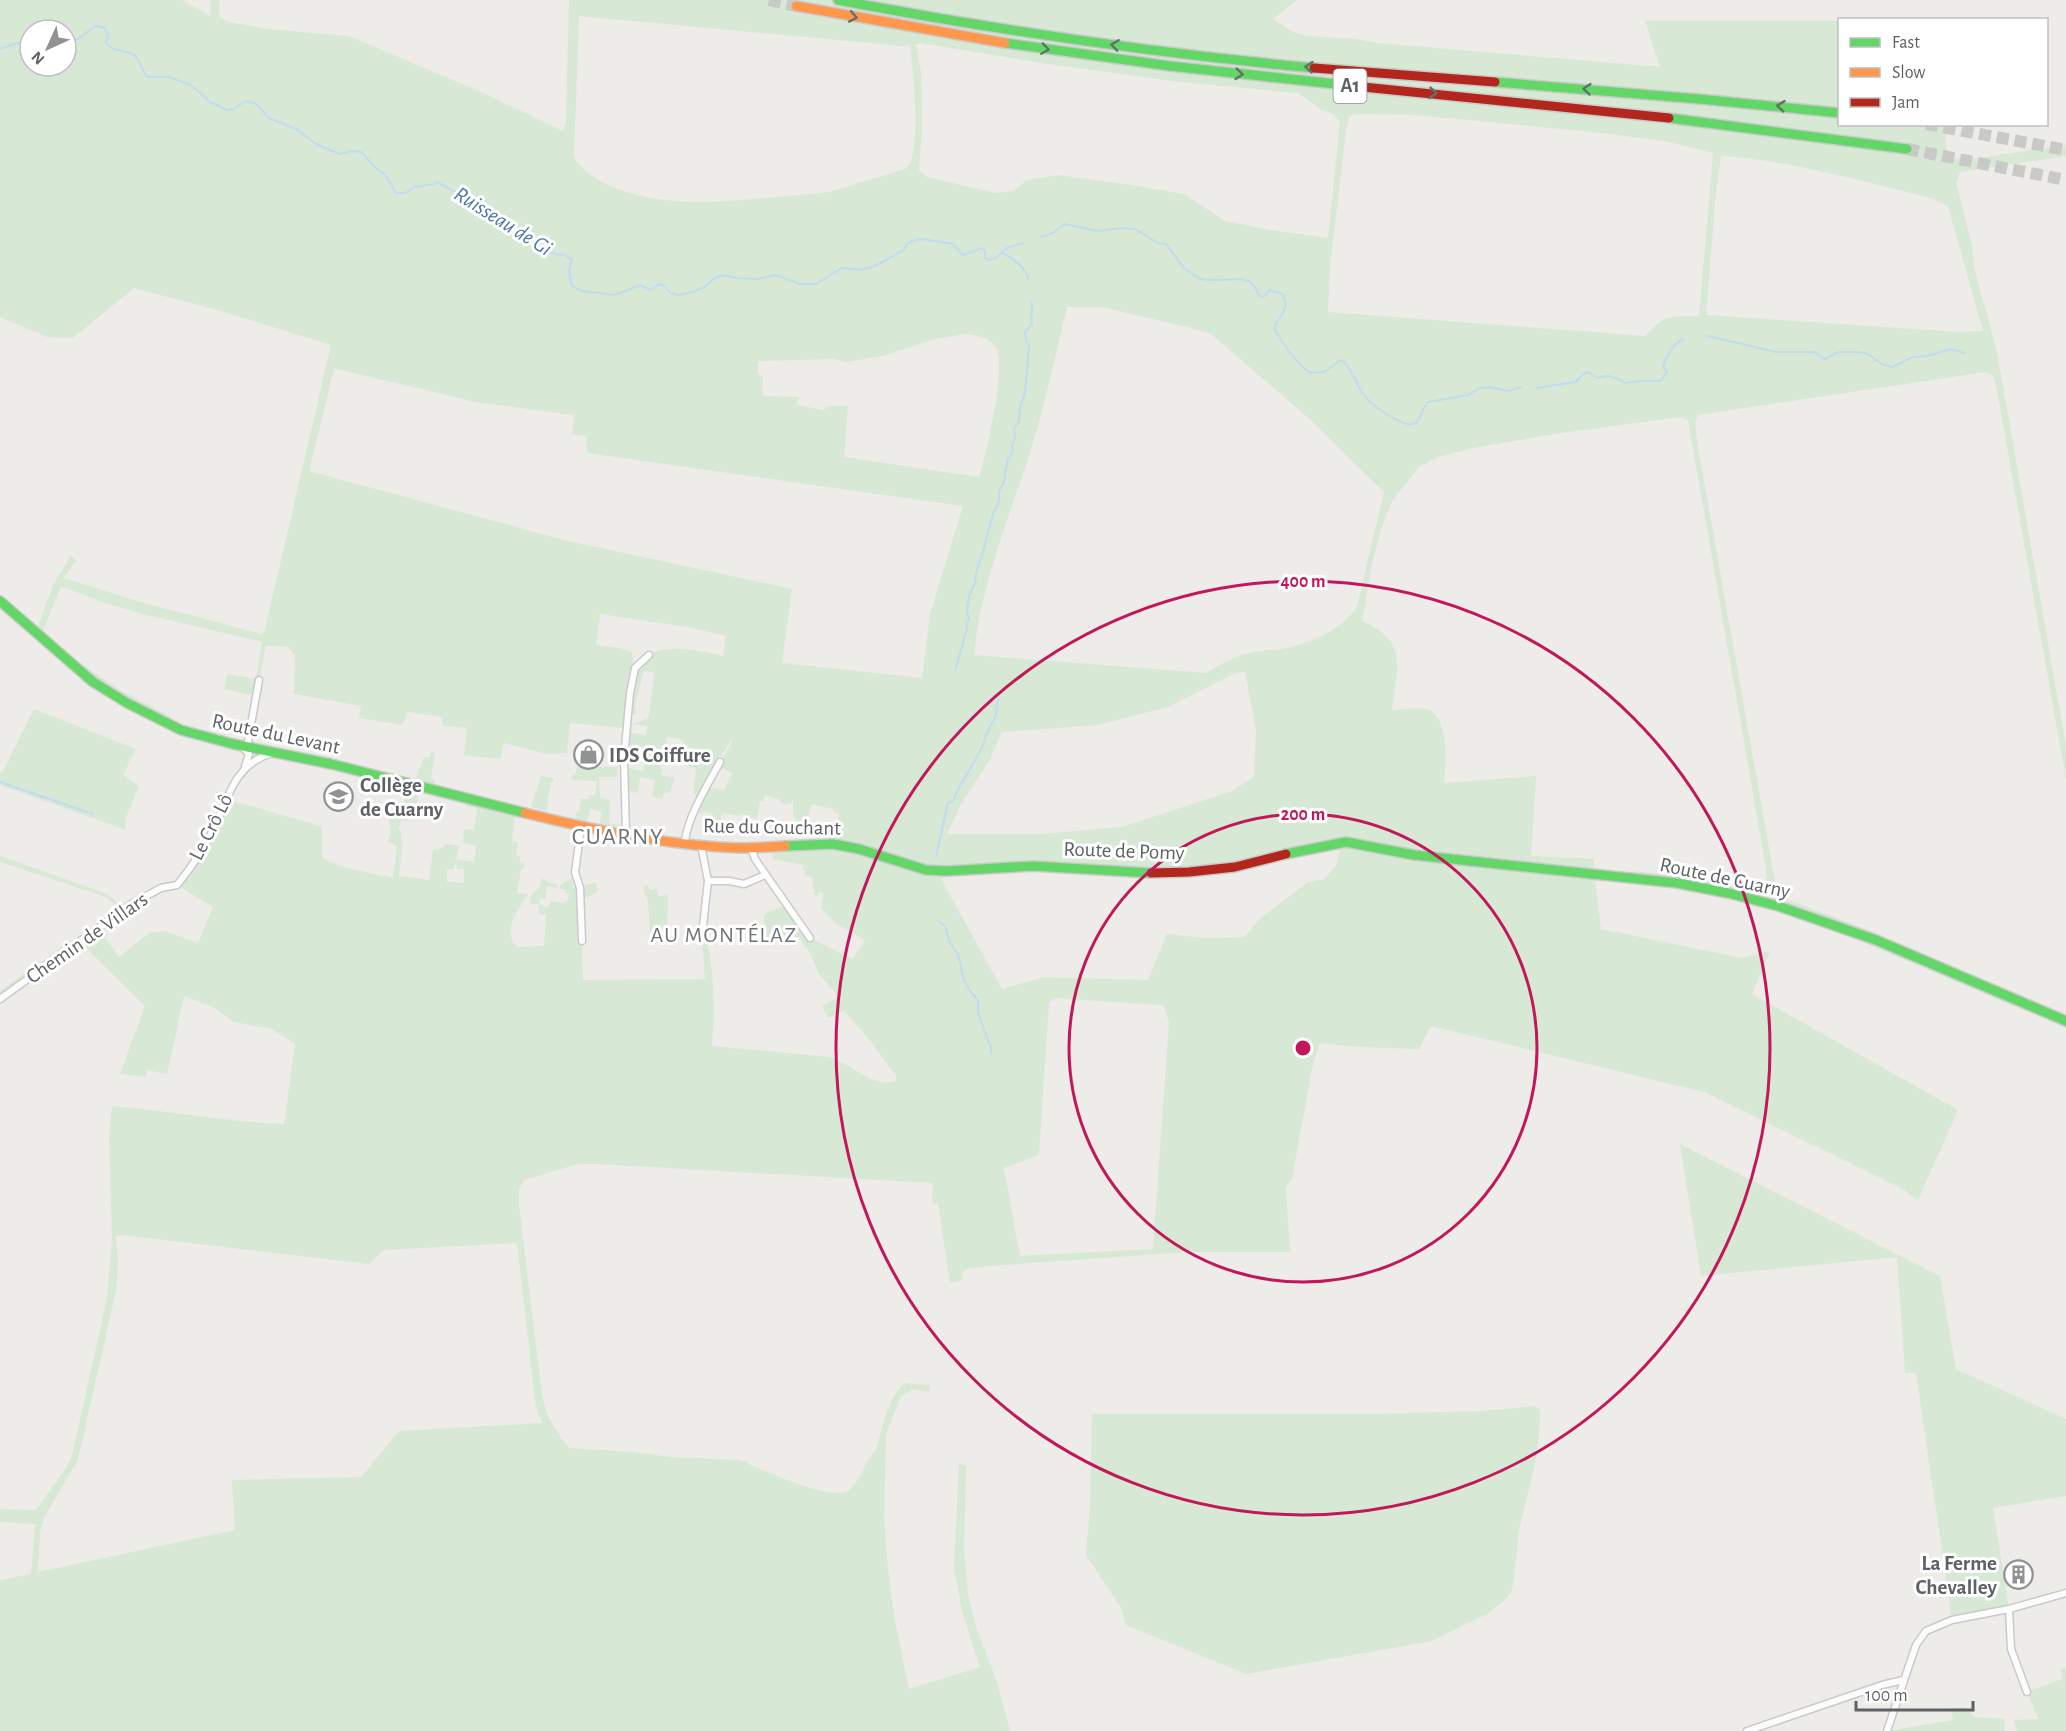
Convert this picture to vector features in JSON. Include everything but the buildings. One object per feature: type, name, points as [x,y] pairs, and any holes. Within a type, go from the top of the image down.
[{"type":"main road","name":"A1","points":[[838,0],[1020,32],[1208,57],[1701,98],[1838,113]]},
{"type":"main road","name":"A1","points":[[796,6],[956,35],[1135,62],[1667,117],[1907,149]]},
{"type":"main road","name":"Route du Levant","points":[[0,601],[81,672],[110,693],[181,730],[244,747],[331,764],[581,828]]},
{"type":"main road","name":"Rue du Couchant","points":[[581,828],[701,845],[751,848],[833,844],[889,859]]},
{"type":"main road","name":"Route de Pomy","points":[[889,859],[926,870],[947,871],[1033,866],[1137,873],[1189,872],[1234,867],[1333,843],[1357,843]]},
{"type":"main road","name":"Route de Cuarny","points":[[1357,843],[1414,855],[1677,883],[1773,904],[1902,950],[2066,1021]]},
{"type":"street","points":[[626,834],[624,758],[630,693],[635,668],[650,655]]},
{"type":"street","points":[[244,747],[259,680]]},
{"type":"street","name":"Le Crô Lô","points":[[177,885],[203,849],[228,793],[243,769],[249,754],[244,747]]},
{"type":"street","name":"Le Crô Lô","points":[[243,769],[256,759],[274,752]]},
{"type":"street","points":[[685,842],[696,808],[720,762]]},
{"type":"street","points":[[581,828],[575,872],[580,888],[582,941]]},
{"type":"street","points":[[701,845],[708,880],[702,935]]},
{"type":"street","points":[[751,848],[754,859],[810,939]]},
{"type":"street","points":[[708,880],[744,884],[765,875]]},
{"type":"street","name":"Chemin de Villars","points":[[0,999],[133,903],[161,888],[177,885]]},
{"type":"street","points":[[1887,1731],[1917,1643],[1921,1635],[1930,1628],[1952,1620],[2009,1609],[2066,1593]]},
{"type":"street","points":[[2009,1609],[2011,1648],[2027,1692]]},
{"type":"street","points":[[1747,1731],[1903,1680]]},
{"type":"green space","points":[[0,0],[182,0],[210,16],[211,0],[219,0],[220,17],[229,22],[267,29],[349,36],[481,92],[563,131],[566,120],[569,0],[1297,0],[1273,19],[1291,31],[1306,36],[1660,67],[1645,21],[1838,21],[1838,126],[1944,126],[1947,153],[1952,157],[1966,160],[2066,145],[2066,156],[1960,172],[1956,182],[1972,246],[1974,267],[1997,352],[2066,746],[2066,779],[1993,375],[1986,372],[1698,415],[1695,422],[1698,447],[1777,893],[1789,900],[1868,930],[2066,1014],[2066,1028],[1822,925],[1755,903],[1683,888],[1595,878],[1601,929],[1742,958],[1770,951],[1752,994],[1958,1110],[1918,1200],[1903,1189],[1704,1092],[1431,1026],[1419,1049],[1320,1043],[1312,1068],[1292,1179],[1286,1187],[1290,1252],[1186,1252],[989,1266],[967,1269],[962,1273],[963,1280],[950,1283],[938,1203],[934,1204],[932,1199],[933,1183],[598,1164],[578,1164],[524,1180],[519,1189],[519,1204],[542,1395],[552,1423],[569,1448],[670,1457],[738,1460],[817,1490],[843,1493],[855,1485],[876,1450],[886,1414],[898,1390],[904,1383],[930,1385],[929,1392],[913,1389],[901,1396],[886,1434],[884,1519],[888,1569],[895,1620],[909,1689],[980,1667],[962,1611],[954,1567],[959,1464],[966,1466],[964,1548],[968,1594],[977,1630],[996,1679],[1010,1731],[0,1731],[0,1580],[31,1574],[35,1524],[0,1522],[0,1509],[36,1510],[72,1456],[107,1298],[112,1236],[109,1137],[112,1106],[284,1124],[295,1044],[272,1029],[234,1022],[213,1007],[184,996],[167,1074],[147,1070],[146,1077],[120,1074],[145,1006],[82,944],[0,1004],[0,991],[64,945],[97,925],[115,910],[113,903],[106,897],[0,862],[0,856],[102,892],[114,899],[122,910],[99,927],[108,935],[105,938],[119,957],[149,933],[164,931],[198,943],[213,907],[177,885],[194,864],[226,799],[320,826],[322,829],[322,858],[343,867],[393,878],[397,846],[388,842],[391,829],[388,817],[396,806],[402,807],[410,793],[405,789],[406,787],[419,790],[416,811],[411,811],[408,821],[402,820],[398,830],[401,831],[403,841],[399,876],[429,880],[433,850],[446,844],[459,846],[456,859],[474,862],[476,846],[463,843],[464,829],[474,830],[477,808],[466,806],[467,800],[515,812],[512,841],[518,842],[516,855],[524,864],[517,893],[528,894],[516,913],[511,928],[513,941],[518,947],[544,946],[546,915],[539,914],[538,904],[531,904],[530,899],[539,889],[542,878],[549,883],[558,884],[557,888],[547,886],[545,899],[540,898],[539,904],[548,908],[551,901],[563,903],[568,900],[569,893],[560,889],[560,885],[572,878],[573,888],[596,883],[598,892],[585,898],[582,941],[583,980],[705,979],[702,935],[707,935],[714,1011],[712,1046],[830,1057],[873,1079],[890,1083],[896,1080],[896,1076],[868,1038],[844,1011],[828,1018],[822,1006],[839,997],[819,974],[809,951],[799,937],[766,937],[764,917],[766,913],[787,905],[810,938],[853,959],[865,940],[835,923],[821,908],[824,893],[819,892],[818,896],[814,895],[813,878],[805,875],[803,865],[773,859],[772,846],[827,843],[831,830],[836,831],[839,814],[833,812],[833,809],[811,804],[804,835],[793,814],[793,801],[786,805],[779,799],[765,795],[763,801],[760,801],[757,819],[741,814],[740,816],[722,813],[720,823],[712,821],[713,814],[697,812],[709,789],[724,790],[732,773],[720,767],[720,762],[732,743],[731,741],[698,797],[694,792],[695,768],[687,766],[691,748],[682,746],[683,740],[667,737],[660,775],[675,778],[670,792],[664,793],[662,799],[652,796],[655,780],[640,777],[638,793],[627,790],[624,767],[643,771],[645,761],[633,757],[631,761],[626,760],[628,732],[646,735],[647,726],[632,724],[647,719],[649,716],[654,676],[653,672],[644,671],[635,705],[636,714],[627,713],[636,667],[644,658],[665,650],[689,649],[723,656],[726,636],[688,627],[600,614],[596,645],[620,648],[632,653],[633,657],[623,728],[570,723],[567,753],[546,754],[504,743],[500,759],[464,755],[467,728],[443,726],[442,717],[408,712],[402,725],[359,718],[361,706],[294,694],[295,656],[288,647],[266,646],[259,680],[256,680],[252,695],[224,689],[227,674],[256,679],[262,642],[143,614],[105,603],[61,586],[43,631],[75,660],[120,690],[170,716],[169,720],[106,695],[79,676],[81,672],[0,601],[0,595],[38,626],[53,585],[71,556],[76,560],[64,578],[140,602],[262,634],[331,345],[224,312],[134,288],[73,338],[47,337],[0,317]],"holes":[[[579,16],[910,45],[915,112],[914,149],[911,162],[905,169],[829,192],[732,201],[677,201],[651,198],[600,181],[574,157]],[[916,44],[1180,82],[1298,93],[1322,110],[1334,114],[1340,122],[1328,238],[1225,221],[1184,194],[1131,185],[1058,175],[1027,180],[1013,191],[996,193],[927,177],[919,170],[922,129],[921,72]],[[1350,115],[1415,115],[1593,132],[1665,141],[1713,153],[1699,316],[1669,318],[1658,323],[1645,336],[1328,312],[1330,267],[1346,130]],[[1721,156],[1748,158],[1827,172],[1931,198],[1948,206],[1983,331],[1958,332],[1706,315]],[[1067,307],[1100,307],[1211,334],[1312,421],[1384,492],[1357,606],[1346,620],[1312,640],[1289,648],[1243,655],[1226,661],[1206,673],[974,655],[989,578],[1030,453]],[[965,334],[979,336],[988,340],[997,350],[999,360],[997,393],[979,477],[844,457],[848,406],[828,406],[824,410],[796,405],[799,397],[762,396],[763,377],[758,373],[758,361],[834,359],[847,362],[882,356],[935,339]],[[334,368],[475,402],[574,415],[572,434],[586,436],[587,453],[963,506],[930,614],[922,678],[782,663],[792,589],[568,541],[309,471]],[[1680,417],[1688,420],[1766,868],[1767,887],[1763,892],[1715,881],[1635,871],[1635,877],[1594,873],[1594,859],[1531,856],[1536,776],[1444,783],[1445,741],[1439,720],[1434,713],[1426,709],[1392,710],[1397,668],[1393,647],[1377,629],[1362,621],[1372,564],[1383,523],[1392,501],[1419,467],[1438,457],[1468,449],[1554,434]],[[1245,672],[1256,730],[1254,777],[1232,791],[1122,827],[1042,834],[947,834],[960,806],[990,759],[1002,732],[1098,725],[1168,707],[1235,673]],[[1332,849],[1340,850],[1336,865],[1325,879],[1308,882],[1262,917],[1244,937],[1204,938],[1167,934],[1148,980],[1044,977],[1002,989],[941,879],[949,875],[1032,872],[1128,877],[1190,876],[1231,871]],[[456,860],[457,869],[464,869],[464,883],[447,882],[447,869],[454,869]],[[1054,998],[1163,1005],[1169,1022],[1153,1249],[1020,1256],[1004,1168],[1039,1155],[1049,1003]],[[116,1236],[369,1264],[384,1250],[517,1243],[536,1408],[542,1423],[399,1431],[361,1477],[232,1480],[235,1530],[38,1572],[40,1532],[44,1518],[79,1455],[116,1291],[118,1263]]]},
{"type":"green space","points":[[34,709],[136,749],[123,775],[139,786],[125,820],[126,830],[0,785],[0,772],[2,773]]},
{"type":"green space","points":[[431,752],[435,752],[431,779],[435,780],[434,785],[420,782],[416,777],[424,757],[430,757]]},
{"type":"green space","points":[[578,760],[599,767],[618,767],[618,777],[599,777],[600,798],[610,800],[609,824],[623,825],[622,828],[599,826],[602,812],[590,809],[586,824],[575,821],[581,799],[589,799],[589,795],[595,795],[597,781],[571,780],[573,774],[576,774]]},
{"type":"green space","points":[[541,776],[554,778],[551,782],[546,811],[531,807]]},
{"type":"green space","points":[[647,885],[650,890],[656,888],[658,896],[667,895],[667,935],[650,933],[648,902],[643,887]]},
{"type":"green space","points":[[1680,1144],[1940,1276],[1956,1369],[2066,1419],[2066,1496],[1993,1508],[2009,1609],[1952,1620],[1916,1373],[1905,1373],[1897,1257],[1701,1276]]},
{"type":"green space","points":[[1534,1406],[1540,1410],[1539,1439],[1519,1529],[1512,1590],[1506,1599],[1487,1614],[1432,1641],[1246,1674],[1126,1625],[1121,1608],[1086,1555],[1090,1507],[1092,1414],[1371,1414],[1485,1411]]},
{"type":"green space","points":[[2061,1669],[2066,1669],[2066,1731],[2017,1731],[2014,1720],[2038,1719],[2027,1692],[2062,1679]]},
{"type":"green space","points":[[1965,1707],[1974,1717],[2004,1719],[2005,1731],[1887,1731],[1953,1720],[1951,1708]]},
{"type":"waterway","name":"Ruisseau de Gi","points":[[78,39],[100,26],[108,34],[106,43],[112,48],[134,55],[147,77],[169,77],[191,85],[210,102],[227,110],[234,109],[248,101],[256,104],[269,118],[298,130],[316,144],[340,154],[352,151],[361,152],[379,171],[385,174],[396,193],[405,193],[415,187],[437,182],[472,198],[487,210],[490,217],[523,236],[537,241],[550,253],[565,255],[572,260],[569,270],[572,286],[582,291],[615,295],[640,285],[650,290],[659,284],[665,286],[670,293],[679,295],[706,286],[716,277],[725,275],[758,279],[775,275],[800,284],[816,284],[842,268],[861,270],[875,266],[904,250],[912,241],[922,239],[953,244],[963,255],[982,248],[985,251],[985,258],[989,260],[996,258],[1007,248],[1023,243]]},
{"type":"waterway","name":"Ruisseau de Gi","points":[[0,49],[18,43]]},
{"type":"waterway","name":"Ruisseau de Gi","points":[[1041,237],[1053,233],[1064,224],[1098,231],[1135,229],[1158,243],[1166,244],[1184,268],[1199,278],[1245,280],[1252,284],[1261,297],[1265,296],[1269,290],[1282,294],[1286,305],[1276,324],[1276,332],[1301,365],[1314,373],[1328,370],[1342,360],[1364,395],[1374,406],[1407,424],[1418,420],[1428,402],[1469,395],[1479,388],[1489,387],[1509,391],[1521,387]]},
{"type":"waterway","points":[[1002,253],[1022,267],[1028,279]]},
{"type":"waterway","points":[[955,670],[969,619],[967,611],[969,596],[975,583],[976,572],[999,501],[999,491],[1004,482],[1007,462],[1013,450],[1014,428],[1019,422],[1020,407],[1025,393],[1029,345],[1025,332],[1032,324],[1031,301]]},
{"type":"waterway","name":"Ruisseau de Gi","points":[[1708,336],[1776,352],[1814,352],[1824,359],[1839,352],[1860,352],[1868,354],[1883,365],[1892,367],[1913,357],[1927,356],[1951,349],[1964,353]]},
{"type":"waterway","name":"Ruisseau de Gi","points":[[1536,388],[1576,382],[1588,372],[1598,378],[1609,376],[1625,383],[1660,381],[1667,373],[1663,367],[1668,354],[1683,339]]},
{"type":"waterway","points":[[936,857],[948,803],[953,801],[982,747],[995,718],[998,700]]},
{"type":"waterway","points":[[0,782],[93,814]]},
{"type":"waterway","points":[[938,921],[945,926],[950,943],[958,954],[964,980],[978,1000],[978,1013],[991,1053]]},
{"type":"tunnel","points":[[769,0],[796,6]]},
{"type":"tunnel","points":[[1937,126],[2066,150]]},
{"type":"tunnel","points":[[1907,149],[2066,180]]},
{"type":"traffic: fast","points":[[838,0],[1075,40],[1314,68]]},
{"type":"traffic: fast","points":[[1005,43],[1170,66],[1363,87]]},
{"type":"traffic: fast","points":[[1495,82],[1838,113]]},
{"type":"traffic: fast","points":[[1669,118],[1907,149]]},
{"type":"traffic: fast","points":[[0,601],[93,682],[127,703],[181,730],[233,744],[331,764],[525,813]]},
{"type":"traffic: fast","points":[[1286,854],[1346,842],[1414,855],[1677,883],[1728,893],[1778,906],[1876,940],[2066,1021]]},
{"type":"traffic: fast","points":[[785,846],[833,844],[859,849],[926,870],[1033,866],[1151,873]]},
{"type":"traffic: slow","points":[[796,6],[1005,43]]},
{"type":"traffic: slow","points":[[525,813],[658,841],[712,847],[785,846]]},
{"type":"traffic: jam","points":[[1314,68],[1495,82]]},
{"type":"traffic: jam","points":[[1363,87],[1669,118]]},
{"type":"traffic: jam","points":[[1151,873],[1235,867],[1286,854]]},
{"type":"place","name":"IDS Coiffure","points":[[588,755]]},
{"type":"place","name":"Collège de Cuarny","points":[[339,797]]},
{"type":"place","name":"La Ferme Chevalley","points":[[2018,1575]]},
{"type":"district","name":"CUARNY","points":[[618,837]]},
{"type":"district","name":"AU MONTÉLAZ","points":[[724,935]]}]
